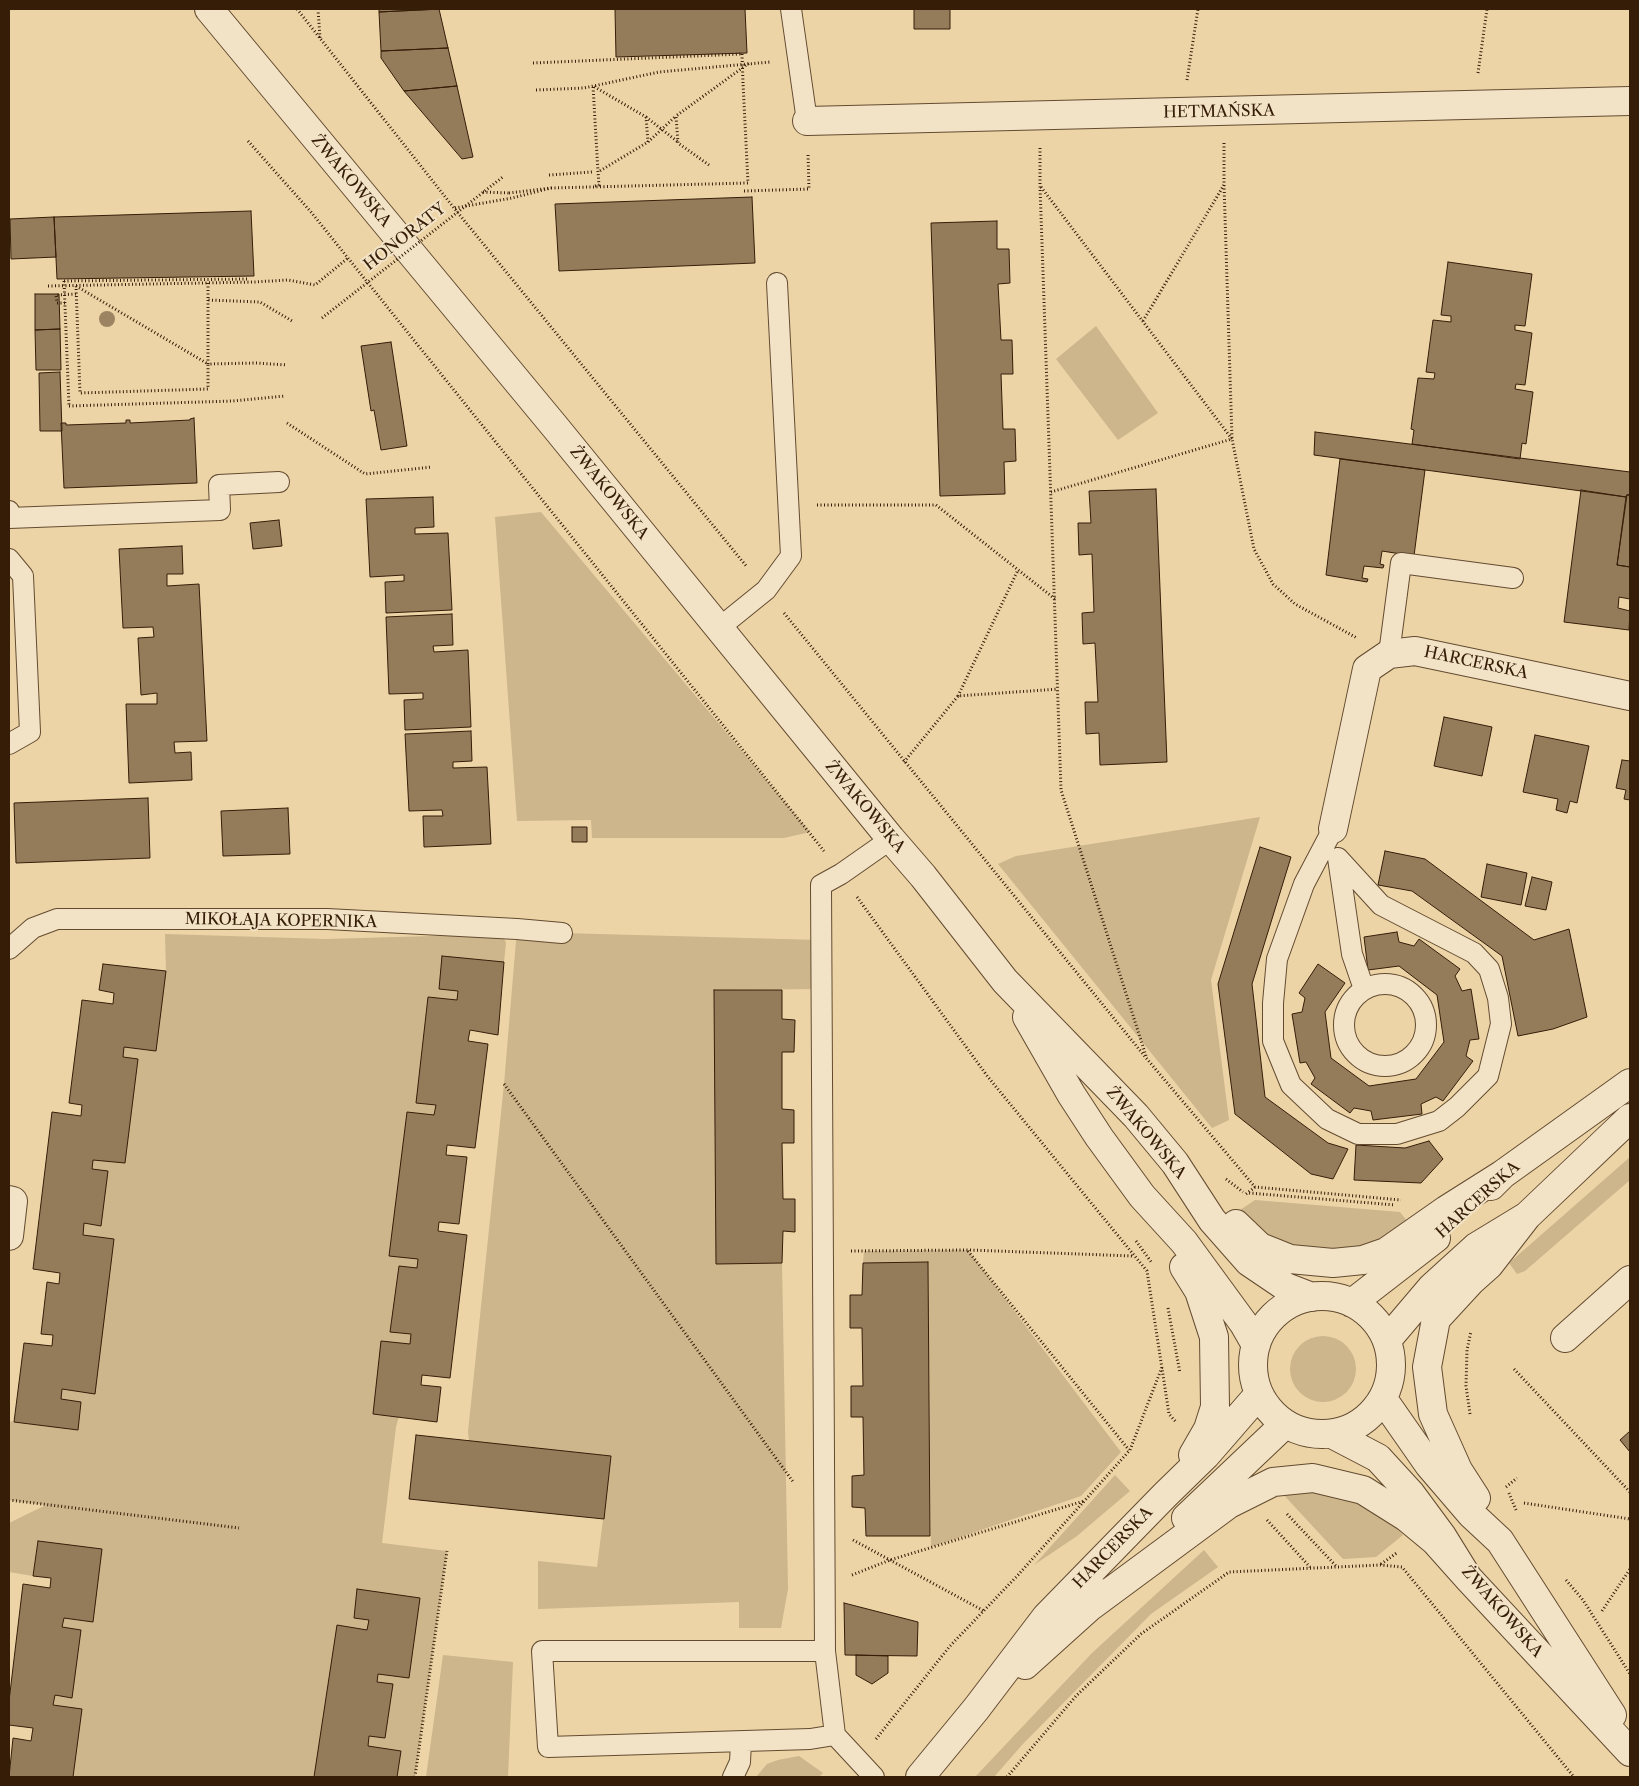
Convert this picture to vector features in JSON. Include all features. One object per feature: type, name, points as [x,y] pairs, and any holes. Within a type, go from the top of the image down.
[{"type":"street","name":"ŻWAKOWSKA","points":[[208,9],[923,876],[1005,981],[1136,1116],[1175,1163],[1212,1220],[1249,1262],[1286,1287],[1312,1297]]},
{"type":"street","name":"HETMAŃSKA","points":[[807,121],[1630,101]]},
{"type":"street","name":"HARCERSKA","points":[[1333,828],[1367,669],[1389,654],[1415,651],[1630,696]]},
{"type":"street","name":"ŻWAKOWSKA","points":[[1005,981],[1071,1094],[1099,1137],[1142,1196],[1184,1242],[1244,1324],[1256,1345]]},
{"type":"street","name":"HARCERSKA","points":[[1352,1303],[1456,1223],[1503,1174],[1630,1083]]},
{"type":"street","name":"HARCERSKA","points":[[1387,1340],[1432,1287],[1476,1248],[1527,1216],[1630,1118]]},
{"type":"street","points":[[1175,1163],[1260,1247],[1290,1259],[1333,1263],[1363,1260],[1386,1252],[1446,1210],[1503,1174]]},
{"type":"street","points":[[1142,1196],[1173,1251],[1199,1291],[1214,1336],[1215,1407],[1208,1429],[1199,1447],[1165,1495]]},
{"type":"street","points":[[9,1200],[13,1201],[9,1236]]},
{"type":"street","points":[[1500,1541],[1458,1470],[1434,1414],[1427,1367],[1436,1319],[1489,1265],[1527,1216]]},
{"type":"street","points":[[1565,1338],[1630,1280]]},
{"type":"street","points":[[1312,1297],[1333,1297],[1352,1303],[1367,1313],[1379,1325],[1387,1340],[1392,1360],[1390,1380],[1383,1399],[1370,1416],[1352,1428],[1332,1434],[1315,1434],[1300,1431],[1285,1424],[1270,1410],[1259,1394],[1254,1378],[1253,1362],[1256,1345],[1264,1328],[1277,1313],[1294,1302],[1312,1297]]},
{"type":"street","name":"HARCERSKA","points":[[920,1777],[976,1709],[1046,1617],[1206,1455],[1259,1394]]},
{"type":"street","name":"ŻWAKOWSKA","points":[[1383,1399],[1429,1465],[1471,1514],[1500,1541],[1630,1742]]},
{"type":"street","name":"HARCERSKA","points":[[976,1709],[1091,1606],[1285,1424]]},
{"type":"street","name":"ŻWAKOWSKA","points":[[1332,1434],[1378,1458],[1411,1494],[1442,1536],[1468,1578],[1630,1752]]},
{"type":"street","points":[[1091,1606],[1229,1504],[1273,1482],[1313,1478],[1363,1490],[1406,1517],[1436,1541],[1468,1578]]},
{"type":"lane","points":[[791,9],[807,121]]},
{"type":"lane","points":[[719,628],[766,590],[791,556],[777,283]]},
{"type":"lane","points":[[9,511],[9,518],[220,510],[219,485],[279,482]]},
{"type":"lane","points":[[9,559],[24,576],[30,732],[9,744]]},
{"type":"lane","points":[[1389,654],[1402,563],[1513,578]]},
{"type":"lane","points":[[1333,828],[1304,884],[1277,959],[1273,1003],[1273,1041],[1291,1086],[1327,1120],[1358,1134],[1397,1134],[1439,1121],[1457,1107],[1488,1076],[1501,1024],[1498,998],[1490,969],[1474,953],[1381,905],[1338,858]]},
{"type":"lane","points":[[1333,828],[1352,954],[1364,989]]},
{"type":"lane","points":[[874,1777],[835,1735],[825,1651],[821,885],[841,874],[891,839]]},
{"type":"lane","name":"MIKOŁAJA KOPERNIKA","points":[[9,949],[33,928],[57,919],[327,920],[517,929],[562,933]]},
{"type":"lane","points":[[1378,984],[1392,984],[1405,989],[1417,998],[1424,1010],[1427,1024],[1425,1038],[1419,1051],[1408,1060],[1396,1065],[1383,1067],[1370,1064],[1358,1057],[1350,1047],[1344,1035],[1347,1008],[1354,997],[1364,989],[1378,984]]},
{"type":"lane","points":[[825,1651],[542,1651],[548,1747],[741,1742],[810,1739],[835,1735]]},
{"type":"lane","points":[[733,1777],[740,1762],[741,1742]]},
{"type":"path","points":[[297,9],[454,208],[904,762],[1147,1059],[1255,1187],[1404,1201]]},
{"type":"path","points":[[318,9],[320,38]]},
{"type":"path","points":[[1182,113],[1198,9]]},
{"type":"path","points":[[1473,106],[1487,9]]},
{"type":"path","points":[[483,192],[509,193],[551,188],[748,184],[742,54],[533,63]]},
{"type":"path","points":[[536,90],[584,88],[659,72],[750,63],[676,116],[648,142],[598,172]]},
{"type":"path","points":[[454,208],[512,198],[549,188],[599,184],[593,86]]},
{"type":"path","points":[[593,86],[646,117],[709,165]]},
{"type":"path","points":[[1224,112],[1224,184],[1232,439],[1254,549],[1273,584],[1295,604],[1389,654]]},
{"type":"path","points":[[676,116],[678,143]]},
{"type":"path","points":[[1041,116],[1040,186],[1061,790],[1147,1059]]},
{"type":"path","points":[[646,117],[648,142]]},
{"type":"path","points":[[248,141],[311,212],[815,838],[988,1077],[1147,1272],[1169,1414],[1199,1447]]},
{"type":"path","points":[[549,175],[592,172]]},
{"type":"path","name":"HONORATY","points":[[322,318],[504,176]]},
{"type":"path","points":[[1144,321],[1224,184]]},
{"type":"path","points":[[1040,186],[1232,439]]},
{"type":"path","points":[[744,190],[809,189]]},
{"type":"path","points":[[48,286],[288,280],[316,285],[348,258]]},
{"type":"path","points":[[248,279],[64,281],[69,406],[233,401],[285,396]]},
{"type":"path","points":[[76,286],[80,393],[208,389],[208,283]]},
{"type":"path","points":[[76,286],[208,364],[256,363],[287,365]]},
{"type":"path","points":[[65,303],[57,303],[56,295],[76,294]]},
{"type":"path","points":[[208,300],[260,302],[292,321]]},
{"type":"path","points":[[287,423],[365,474],[432,467]]},
{"type":"path","points":[[1051,492],[1232,439]]},
{"type":"path","points":[[788,506],[936,505],[1055,600]]},
{"type":"path","points":[[904,762],[958,696],[1018,570]]},
{"type":"path","points":[[958,696],[1058,689]]},
{"type":"path","points":[[504,1084],[795,1484]]},
{"type":"path","points":[[851,1251],[968,1250],[1134,1256]]},
{"type":"path","points":[[968,1250],[1130,1450]]},
{"type":"path","points":[[859,1761],[950,1646],[984,1612],[1130,1450],[1162,1367]]},
{"type":"path","points":[[1514,1370],[1630,1492]]},
{"type":"path","points":[[1245,1497],[1310,1568]]},
{"type":"path","points":[[9,1500],[239,1528]]},
{"type":"path","points":[[825,1587],[890,1560],[1085,1501]]},
{"type":"path","points":[[1524,1502],[1630,1519]]},
{"type":"path","points":[[824,1525],[984,1612]]},
{"type":"path","points":[[1380,1565],[1405,1548]]},
{"type":"path","points":[[415,1777],[447,1551]]},
{"type":"path","points":[[1007,1777],[1076,1696],[1141,1634],[1229,1572],[1380,1565],[1402,1567],[1574,1777]]},
{"type":"path","points":[[1602,1611],[1630,1569]]},
{"type":"shaded area","points":[[1096,326],[1158,413],[1118,440],[1056,359]]},
{"type":"shaded area","points":[[541,512],[810,832],[784,838],[592,838],[591,820],[517,821],[495,517]]},
{"type":"shaded area","points":[[1260,817],[1211,980],[1229,1120],[1212,1128],[998,864],[1016,856]]},
{"type":"shaded area","points":[[517,929],[562,933],[820,940],[821,989],[714,990],[717,1264],[782,1263],[788,1589],[781,1628],[739,1628],[739,1602],[538,1609],[538,1561],[597,1567],[611,1456],[469,1441],[468,1432],[504,1084]]},
{"type":"shaded area","points":[[165,934],[326,939],[502,934],[506,943],[504,962],[475,959],[450,1104],[419,1343],[396,1427],[382,1543],[447,1551],[415,1777],[41,1777],[73,1546],[38,1541],[33,1576],[9,1572],[9,1523],[46,1505],[9,1500],[9,1421],[52,1427],[98,1095],[131,967],[166,971]]},
{"type":"shaded area","points":[[1630,1157],[1630,1180],[1525,1271],[1517,1274],[1509,1263]]},
{"type":"shaded area","points":[[1255,1200],[1400,1212],[1410,1225],[1379,1242],[1350,1251],[1324,1254],[1274,1241],[1261,1231],[1240,1210]]},
{"type":"shaded area","points":[[968,1250],[1121,1452],[1081,1496],[931,1547],[928,1262],[863,1263],[864,1251]]},
{"type":"shaded area","points":[[1323,1336],[1336,1339],[1346,1346],[1353,1356],[1356,1369],[1353,1382],[1346,1392],[1336,1399],[1323,1402],[1310,1399],[1300,1392],[1293,1382],[1290,1369],[1293,1356],[1300,1346],[1310,1339]]},
{"type":"shaded area","points":[[1115,1475],[1130,1491],[1077,1536],[1034,1565]]},
{"type":"shaded area","points":[[1318,1488],[1349,1494],[1385,1514],[1403,1535],[1376,1557],[1343,1559],[1281,1492]]},
{"type":"shaded area","points":[[1204,1550],[1218,1567],[1151,1614],[1022,1745],[994,1777],[975,1777],[1092,1653]]},
{"type":"shaded area","points":[[443,1655],[513,1662],[508,1777],[426,1777]]},
{"type":"shaded area","points":[[799,1756],[823,1773],[819,1777],[756,1777],[767,1764]]},
{"type":"building","points":[[379,9],[442,9],[379,12]]},
{"type":"building","points":[[439,9],[448,48],[381,51],[379,12]]},
{"type":"building","points":[[615,9],[745,9],[747,53],[616,57]]},
{"type":"building","points":[[914,9],[950,9],[950,29],[914,29]]},
{"type":"building","points":[[448,48],[457,86],[404,91],[381,58],[381,51]]},
{"type":"building","points":[[457,86],[473,157],[462,159],[404,91]]},
{"type":"building","points":[[752,197],[755,263],[559,271],[555,204]]},
{"type":"building","points":[[251,211],[254,276],[57,279],[54,217]]},
{"type":"building","points":[[54,217],[56,257],[11,259],[10,219]]},
{"type":"building","points":[[997,221],[997,249],[1009,249],[1010,283],[998,284],[1001,340],[1012,340],[1013,374],[1001,374],[1003,429],[1015,429],[1016,461],[1004,462],[1005,494],[940,496],[931,223]]},
{"type":"building","points":[[1448,262],[1532,274],[1525,326],[1515,325],[1515,330],[1532,333],[1525,385],[1516,384],[1515,389],[1533,392],[1526,444],[1522,443],[1520,459],[1412,444],[1414,430],[1411,429],[1418,378],[1434,379],[1435,373],[1426,372],[1433,320],[1451,322],[1451,316],[1441,315]]},
{"type":"building","points":[[35,294],[59,294],[60,329],[35,330]]},
{"type":"building","points":[[60,329],[61,370],[36,370],[35,330]]},
{"type":"building","points":[[391,342],[407,446],[381,450],[374,410],[371,411],[361,346]]},
{"type":"building","points":[[60,372],[62,431],[40,431],[39,373]]},
{"type":"building","points":[[194,418],[197,483],[64,488],[61,423],[66,423],[66,425],[126,423],[126,420],[130,420],[130,423],[190,420]]},
{"type":"building","points":[[1315,432],[1630,472],[1630,495],[1626,497],[1314,455]]},
{"type":"building","points":[[1340,459],[1425,470],[1414,556],[1382,551],[1380,564],[1384,565],[1383,568],[1364,566],[1362,578],[1368,579],[1367,582],[1326,575]]},
{"type":"building","points":[[1156,489],[1167,762],[1100,765],[1099,733],[1086,734],[1085,702],[1098,702],[1095,643],[1083,644],[1082,613],[1094,612],[1092,554],[1079,555],[1078,523],[1091,523],[1089,491]]},
{"type":"building","points":[[1581,490],[1626,497],[1617,565],[1630,567],[1630,599],[1619,597],[1618,608],[1630,611],[1629,630],[1564,622]]},
{"type":"building","points":[[1627,495],[1630,495],[1630,567],[1617,565]]},
{"type":"building","points":[[433,497],[434,527],[415,528],[415,534],[448,533],[452,610],[386,613],[385,582],[404,581],[404,575],[370,577],[366,499]]},
{"type":"building","points":[[279,520],[282,546],[253,549],[250,523]]},
{"type":"building","points":[[182,546],[183,574],[167,574],[167,586],[199,584],[207,741],[174,742],[175,753],[191,752],[192,780],[129,783],[126,704],[157,704],[157,693],[141,695],[138,638],[154,637],[153,627],[123,628],[119,549]]},
{"type":"building","points":[[452,614],[453,645],[433,646],[434,652],[468,650],[471,727],[405,730],[404,700],[423,699],[423,693],[389,694],[386,617]]},
{"type":"building","points":[[1444,717],[1492,727],[1482,776],[1434,766]]},
{"type":"building","points":[[471,731],[472,761],[453,762],[453,768],[487,767],[491,844],[424,847],[423,816],[443,816],[442,810],[409,811],[405,734]]},
{"type":"building","points":[[1535,735],[1589,746],[1577,803],[1570,801],[1567,813],[1556,810],[1558,799],[1523,792]]},
{"type":"building","points":[[1622,760],[1630,761],[1630,800],[1624,799],[1626,790],[1616,788]]},
{"type":"building","points":[[148,798],[150,858],[16,863],[14,803]]},
{"type":"building","points":[[288,808],[290,854],[223,856],[221,811]]},
{"type":"building","points":[[572,827],[587,827],[587,842],[572,842]]},
{"type":"building","points":[[1260,847],[1291,857],[1252,984],[1265,1097],[1328,1143],[1348,1149],[1333,1179],[1311,1174],[1235,1114],[1218,984]]},
{"type":"building","points":[[1385,851],[1425,859],[1534,940],[1569,929],[1587,1017],[1553,1029],[1518,1036],[1502,956],[1412,891],[1378,885]]},
{"type":"building","points":[[1487,864],[1527,873],[1521,905],[1481,897]]},
{"type":"building","points":[[1532,877],[1552,882],[1546,910],[1525,906]]},
{"type":"building","points":[[1397,932],[1399,942],[1414,946],[1419,939],[1460,969],[1455,976],[1462,991],[1471,989],[1479,1039],[1470,1040],[1466,1056],[1473,1061],[1443,1101],[1436,1097],[1421,1104],[1422,1114],[1373,1120],[1371,1111],[1354,1108],[1350,1113],[1311,1084],[1315,1078],[1306,1062],[1300,1063],[1292,1014],[1302,1012],[1305,998],[1299,993],[1318,964],[1345,983],[1325,1012],[1331,1058],[1369,1086],[1416,1079],[1444,1042],[1437,995],[1399,966],[1368,970],[1364,937]]},
{"type":"building","points":[[442,956],[504,962],[498,1035],[470,1030],[468,1041],[488,1044],[475,1148],[447,1145],[446,1155],[467,1157],[459,1224],[439,1222],[438,1231],[467,1235],[450,1378],[422,1375],[421,1385],[441,1387],[437,1422],[373,1414],[381,1341],[410,1344],[411,1334],[390,1332],[399,1266],[417,1268],[418,1259],[389,1256],[407,1112],[434,1115],[436,1105],[416,1103],[428,997],[457,1000],[458,991],[439,989]]},
{"type":"building","points":[[103,964],[166,971],[156,1051],[124,1047],[123,1057],[138,1059],[125,1163],[93,1160],[92,1169],[108,1171],[101,1226],[84,1223],[83,1235],[114,1239],[95,1394],[62,1389],[61,1399],[81,1402],[78,1430],[14,1422],[24,1343],[52,1346],[53,1335],[41,1334],[47,1282],[59,1284],[60,1273],[33,1269],[52,1112],[81,1116],[82,1105],[69,1103],[82,1000],[113,1004],[114,993],[99,990]]},
{"type":"building","points":[[714,990],[782,990],[782,1019],[795,1020],[794,1052],[782,1052],[782,1109],[794,1110],[794,1143],[782,1143],[783,1199],[795,1199],[795,1232],[783,1231],[782,1263],[716,1264]]},
{"type":"building","points":[[1429,1141],[1443,1159],[1421,1183],[1354,1180],[1356,1145],[1405,1148]]},
{"type":"building","points":[[928,1262],[930,1536],[866,1536],[865,1508],[852,1507],[852,1476],[864,1475],[863,1417],[851,1417],[851,1386],[863,1386],[862,1328],[850,1328],[850,1295],[862,1295],[863,1263]]},
{"type":"building","points":[[1630,1431],[1630,1452],[1620,1440]]},
{"type":"building","points":[[416,1435],[611,1456],[604,1519],[409,1499]]},
{"type":"building","points":[[38,1541],[102,1549],[93,1622],[64,1618],[62,1627],[81,1630],[72,1698],[55,1695],[53,1705],[82,1709],[73,1777],[9,1777],[13,1738],[31,1741],[33,1728],[9,1725],[9,1701],[23,1584],[50,1588],[51,1578],[33,1576]]},
{"type":"building","points":[[357,1589],[420,1598],[409,1678],[378,1674],[377,1682],[393,1684],[385,1738],[369,1736],[368,1746],[401,1751],[397,1777],[314,1777],[337,1625],[367,1630],[369,1620],[354,1618]]},
{"type":"building","points":[[844,1603],[918,1622],[917,1656],[845,1655]]},
{"type":"building","points":[[856,1655],[888,1656],[888,1673],[872,1684],[856,1675]]}]
